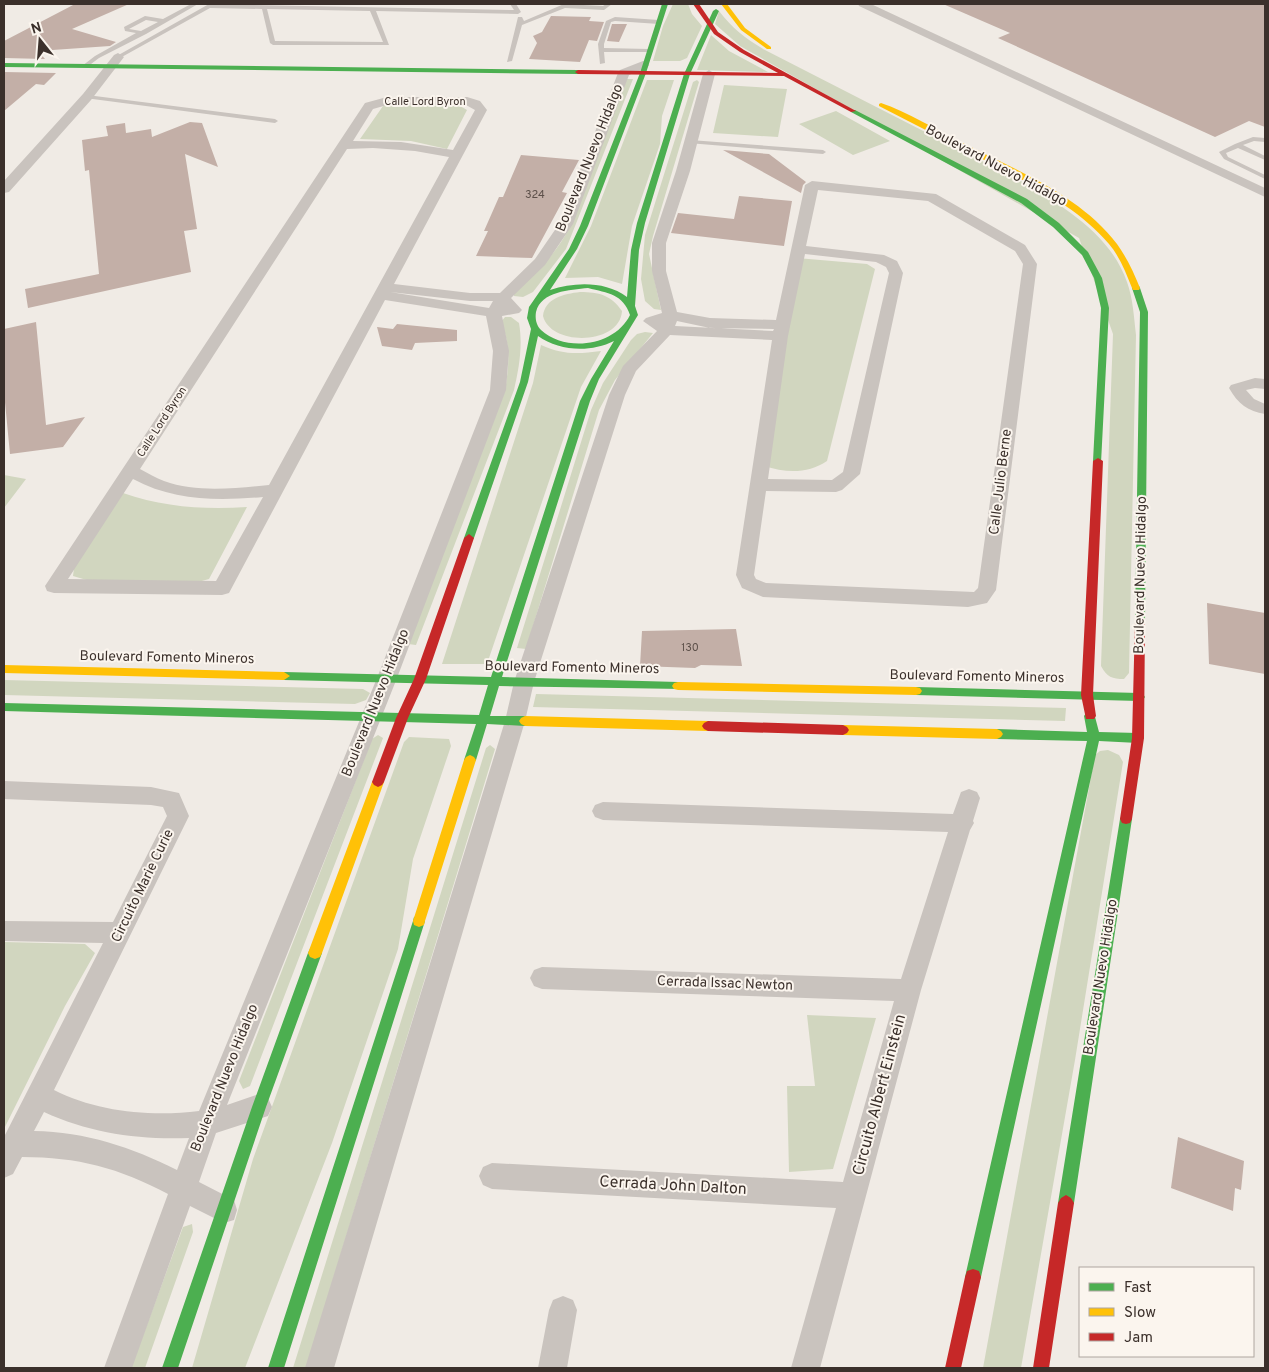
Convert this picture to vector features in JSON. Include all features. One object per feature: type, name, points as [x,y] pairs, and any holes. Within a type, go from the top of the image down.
[{"type":"street","name":"Boulevard Nuevo Hidalgo","points":[[535,306],[573,249],[584,226],[665,4]]},
{"type":"street","name":"Boulevard Nuevo Hidalgo","points":[[696,4],[709,25],[724,40],[784,75],[1024,201],[1049,219],[1073,239],[1087,257],[1098,278],[1105,308],[1087,695],[1094,738],[953,1368]]},
{"type":"street","points":[[276,1368],[585,401],[595,379],[623,333],[632,313],[636,250],[641,223],[689,70],[720,4]]},
{"type":"street","points":[[724,4],[731,18],[741,29],[779,53]]},
{"type":"street","points":[[863,4],[1265,193]]},
{"type":"street","points":[[4,56],[645,63],[709,74],[784,75]]},
{"type":"street","points":[[74,57],[624,73]]},
{"type":"street","points":[[4,64],[85,66],[114,57]]},
{"type":"street","points":[[4,189],[87,97],[114,57]]},
{"type":"street","name":"Boulevard Nuevo Hidalgo","points":[[118,1368],[207,1123],[387,678],[498,390],[503,368],[503,349],[493,313],[501,298],[536,266],[562,231],[624,73],[645,63]]},
{"type":"street","points":[[319,1368],[515,721],[524,682],[617,395],[630,368],[668,322],[660,271],[659,243],[709,74]]},
{"type":"street","name":"Boulevard Nuevo Hidalgo","points":[[868,98],[1009,170],[1067,203],[1091,222],[1113,244],[1135,283],[1144,312],[1138,738],[1041,1368]]},
{"type":"street","name":"Calle Lord Byron","points":[[387,101],[467,101],[476,104],[481,110],[457,155],[222,588],[54,586],[369,106],[376,102],[387,101]]},
{"type":"street","points":[[344,145],[403,145],[432,148],[457,155]]},
{"type":"street","name":"Calle Julio Berne","points":[[812,185],[931,197],[1020,248],[1026,255],[1030,264],[987,590],[980,598],[968,600],[763,590],[749,583],[745,575],[758,485],[781,331],[798,250],[812,185]]},
{"type":"street","points":[[758,485],[836,486],[851,474],[896,273],[892,264],[879,258],[798,250]]},
{"type":"street","points":[[467,302],[493,313],[535,306],[560,290],[588,286],[614,292],[632,313],[652,321],[709,327],[781,331]]},
{"type":"street","points":[[382,291],[467,302],[501,298],[514,310]]},
{"type":"street","points":[[535,306],[532,323],[535,329],[546,338],[571,345],[600,344],[623,333]]},
{"type":"street","points":[[170,1368],[259,1107],[402,718],[420,679],[524,382],[535,329]]},
{"type":"street","points":[[1260,384],[1237,388],[1243,399],[1259,408],[1265,409]]},
{"type":"street","points":[[130,471],[158,485],[193,493],[233,494],[275,490]]},
{"type":"street","name":"Boulevard Fomento Mineros","points":[[4,669],[1139,697]]},
{"type":"street","points":[[4,707],[1138,738]]},
{"type":"street","name":"Circuito Marie Curie","points":[[4,790],[151,796],[171,799],[178,816],[9,1154]]},
{"type":"street","name":"Circuito Albert Einstein","points":[[806,1368],[908,990],[969,798]]},
{"type":"street","points":[[603,811],[962,823]]},
{"type":"street","points":[[4,931],[121,933]]},
{"type":"street","name":"Cerrada Issac Newton","points":[[542,978],[908,990]]},
{"type":"street","points":[[39,1096],[62,1108],[87,1117],[114,1123],[183,1126],[207,1123],[259,1107]]},
{"type":"street","name":"Circuito Marie Curie","points":[[9,1154],[53,1144],[90,1150],[141,1167],[183,1187],[224,1210]]},
{"type":"street","name":"Cerrada John Dalton","points":[[492,1176],[853,1196]]},
{"type":"street","points":[[552,1368],[563,1310]]},
{"type":"lane","points":[[114,57],[142,33],[194,4],[209,6],[518,12]]},
{"type":"lane","points":[[509,61],[520,24],[518,12],[513,4]]},
{"type":"lane","points":[[520,24],[564,6],[604,8],[609,4]]},
{"type":"lane","points":[[114,57],[209,6]]},
{"type":"lane","points":[[264,7],[274,43],[387,44],[372,9]]},
{"type":"lane","points":[[157,35],[127,30],[126,28],[141,18],[178,24]]},
{"type":"lane","points":[[602,63],[601,44],[609,21],[615,19],[659,22]]},
{"type":"lane","points":[[602,50],[645,63]]},
{"type":"lane","points":[[85,66],[97,57]]},
{"type":"lane","points":[[87,97],[275,121]]},
{"type":"lane","points":[[1265,140],[1252,139],[1222,152],[1226,158],[1265,177]]},
{"type":"lane","points":[[690,142],[822,152]]},
{"type":"lane","points":[[1237,145],[1265,158]]},
{"type":"green space","points":[[673,4],[688,4],[692,14],[702,26],[687,58],[680,61],[653,61],[663,26]]},
{"type":"green space","points":[[719,11],[740,33],[765,50],[1019,180],[1067,210],[1096,235],[1109,249],[1119,265],[1131,295],[1136,335],[1129,673],[1124,679],[1110,677],[1101,666],[1113,334],[1079,238],[740,46],[715,24]]},
{"type":"green space","points":[[711,35],[729,51],[768,72],[697,70]]},
{"type":"green space","points":[[627,79],[633,79],[566,249],[533,292],[523,297],[514,296],[514,293],[552,255],[570,227]]},
{"type":"green space","points":[[647,80],[674,80],[662,116],[660,144],[632,226],[622,284],[598,277],[565,278],[591,226]]},
{"type":"green space","points":[[697,80],[699,82],[649,254],[661,310],[654,309],[645,301],[641,279],[645,235],[693,82]]},
{"type":"green space","points":[[724,85],[787,89],[778,137],[713,133]]},
{"type":"green space","points":[[383,106],[460,106],[467,110],[447,149],[411,141],[360,139]]},
{"type":"green space","points":[[836,111],[890,141],[853,155],[799,124]]},
{"type":"green space","points":[[797,258],[867,264],[875,269],[827,461],[805,470],[789,471],[764,466]]},
{"type":"green space","points":[[580,292],[599,294],[609,298],[622,311],[618,322],[610,330],[598,336],[585,338],[571,337],[558,333],[549,326],[543,316],[547,305],[556,298]]},
{"type":"green space","points":[[505,317],[511,317],[519,323],[520,357],[514,390],[416,645],[408,644],[505,391],[508,347],[501,322]]},
{"type":"green space","points":[[653,333],[615,380],[599,410],[526,649],[517,648],[591,410],[603,383],[631,340],[637,334]]},
{"type":"green space","points":[[541,345],[556,351],[571,353],[601,351],[581,387],[487,664],[442,664],[533,383]]},
{"type":"green space","points":[[4,475],[26,479],[4,508]]},
{"type":"green space","points":[[123,493],[153,502],[184,506],[247,507],[209,579],[198,582],[90,581],[73,576],[74,568]]},
{"type":"green space","points":[[4,680],[363,689],[370,693],[366,700],[355,704],[4,695]]},
{"type":"green space","points":[[536,694],[1066,708],[1065,721],[533,707]]},
{"type":"green space","points":[[378,735],[383,738],[250,1086],[243,1089],[239,1081],[372,739]]},
{"type":"green space","points":[[409,737],[449,739],[451,746],[413,859],[398,949],[332,1143],[245,1368],[192,1368],[253,1159],[404,742]]},
{"type":"green space","points":[[490,745],[495,749],[306,1368],[293,1368],[486,748]]},
{"type":"green space","points":[[1108,750],[1119,755],[1123,762],[1075,1060],[1021,1368],[983,1368],[1095,755],[1100,751]]},
{"type":"green space","points":[[4,942],[85,944],[95,953],[65,1006],[4,1129]]},
{"type":"green space","points":[[807,1015],[876,1018],[833,1169],[789,1172],[787,1086],[815,1086]]},
{"type":"green space","points":[[192,1224],[193,1232],[145,1368],[131,1368],[183,1227]]},
{"type":"building","points":[[75,4],[129,4],[72,29],[116,42],[110,46],[38,51],[45,59],[4,58],[4,41]]},
{"type":"building","points":[[943,4],[1265,4],[1265,127],[1249,121],[1215,137],[998,38],[1010,33]]},
{"type":"building","points":[[551,16],[591,17],[589,21],[604,22],[597,41],[589,40],[580,62],[529,59],[537,43],[533,36],[542,32]]},
{"type":"building","points":[[612,24],[627,24],[619,42],[607,41]]},
{"type":"building","points":[[4,72],[56,73],[44,85],[36,84],[4,111]]},
{"type":"building","points":[[190,122],[202,123],[218,167],[185,154],[197,229],[184,231],[191,272],[28,308],[25,289],[99,274],[89,170],[85,171],[82,140],[108,136],[106,126],[125,123],[126,133],[151,129],[152,137]]},
{"type":"building","points":[[723,150],[769,154],[806,182],[801,193]]},
{"type":"building","points":[[521,155],[579,160],[562,192],[567,193],[532,258],[476,256],[488,231],[484,231],[499,197],[503,197]]},
{"type":"building","points":[[739,196],[792,201],[784,246],[671,233],[678,213],[734,219]]},
{"type":"building","points":[[36,322],[46,425],[85,417],[63,447],[10,454],[4,392],[4,329]]},
{"type":"building","points":[[397,324],[457,330],[457,341],[415,343],[412,350],[382,346],[377,327],[393,329]]},
{"type":"building","points":[[1207,603],[1265,613],[1265,674],[1209,664]]},
{"type":"building","points":[[736,629],[742,666],[701,665],[695,668],[640,666],[642,631]]},
{"type":"building","points":[[1178,1137],[1244,1161],[1241,1190],[1235,1188],[1233,1211],[1171,1188]]},
{"type":"traffic: fast","points":[[538,301],[573,249],[584,226],[643,73],[665,4]]},
{"type":"traffic: fast","points":[[631,306],[635,250],[641,223],[687,74],[716,11]]},
{"type":"traffic: fast","points":[[4,65],[578,72]]},
{"type":"traffic: fast","points":[[853,111],[1024,201],[1056,225],[1085,254],[1098,278],[1105,308],[1098,461]]},
{"type":"traffic: fast","points":[[588,286],[615,292],[630,303],[634,315],[627,328],[607,341],[583,346],[559,343],[548,339],[536,330],[531,320],[531,315],[533,307],[538,300],[545,295],[562,289],[588,286]]},
{"type":"traffic: fast","points":[[1136,288],[1144,312],[1140,621]]},
{"type":"traffic: fast","points":[[469,538],[524,382],[535,329]]},
{"type":"traffic: fast","points":[[470,760],[585,401],[595,379],[623,333]]},
{"type":"traffic: fast","points":[[284,676],[678,686]]},
{"type":"traffic: fast","points":[[916,691],[1139,697]]},
{"type":"traffic: fast","points":[[4,707],[525,721]]},
{"type":"traffic: fast","points":[[973,1277],[1094,737],[1090,716]]},
{"type":"traffic: fast","points":[[997,734],[1138,738]]},
{"type":"traffic: fast","points":[[1066,1203],[1126,819]]},
{"type":"traffic: fast","points":[[276,1368],[419,921]]},
{"type":"traffic: fast","points":[[170,1368],[259,1107],[315,953]]},
{"type":"traffic: slow","points":[[724,4],[743,29],[769,48]]},
{"type":"traffic: slow","points":[[881,105],[966,147],[1073,207],[1101,230],[1113,244],[1129,271],[1136,288]]},
{"type":"traffic: slow","points":[[4,669],[284,676]]},
{"type":"traffic: slow","points":[[678,686],[916,691]]},
{"type":"traffic: slow","points":[[525,721],[708,726]]},
{"type":"traffic: slow","points":[[843,730],[997,734]]},
{"type":"traffic: slow","points":[[419,921],[470,760]]},
{"type":"traffic: slow","points":[[315,953],[378,782]]},
{"type":"traffic: jam","points":[[696,4],[716,33],[742,51],[853,111]]},
{"type":"traffic: jam","points":[[578,72],[782,75]]},
{"type":"traffic: jam","points":[[1090,716],[1087,695],[1098,461]]},
{"type":"traffic: jam","points":[[378,782],[402,718],[420,679],[469,538]]},
{"type":"traffic: jam","points":[[1126,819],[1138,738],[1140,621]]},
{"type":"traffic: jam","points":[[708,726],[843,730]]},
{"type":"traffic: jam","points":[[1041,1368],[1066,1203]]},
{"type":"traffic: jam","points":[[953,1368],[973,1277]]}]
